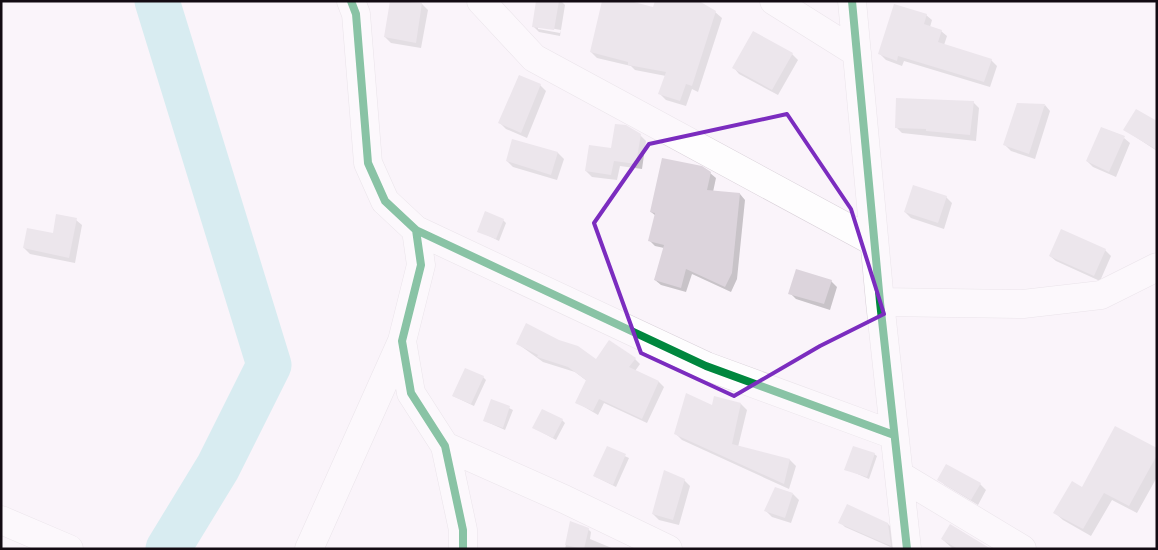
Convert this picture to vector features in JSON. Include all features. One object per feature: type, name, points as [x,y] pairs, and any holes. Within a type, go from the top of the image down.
[{"type":"street","points":[[482,1],[534,58],[874,242]]},
{"type":"street","points":[[774,1],[857,53]]},
{"type":"street","points":[[852,1],[880,302],[907,549]]},
{"type":"street","points":[[360,6],[368,163],[385,201],[416,230],[706,366],[894,435]]},
{"type":"street","points":[[309,549],[402,341],[421,265],[416,230]]},
{"type":"street","points":[[880,302],[1023,304],[1101,295],[1157,267]]},
{"type":"street","points":[[402,341],[410,394],[445,446],[462,530],[463,549]]},
{"type":"street","points":[[445,446],[564,499],[668,549]]},
{"type":"street","points":[[899,475],[1022,549]]},
{"type":"street","points":[[1,520],[69,549]]},
{"type":"highlighted area","points":[[787,114],[851,209],[884,314],[820,346],[734,396],[641,353],[594,223],[649,144]]},
{"type":"building","points":[[390,1],[422,3],[416,43],[384,37]]},
{"type":"building","points":[[536,1],[559,1],[554,30],[532,27]]},
{"type":"building","points":[[602,1],[630,1],[653,7],[655,1],[699,1],[716,11],[692,86],[686,84],[680,101],[658,94],[666,72],[628,65],[628,62],[590,52]]},
{"type":"building","points":[[894,4],[927,14],[924,24],[942,30],[938,42],[992,59],[984,82],[898,56],[897,61],[878,54]]},
{"type":"building","points":[[753,31],[793,53],[772,90],[732,68]]},
{"type":"building","points":[[519,75],[541,84],[521,133],[498,123]]},
{"type":"building","points":[[896,98],[974,101],[970,135],[926,131],[926,129],[895,128]]},
{"type":"building","points":[[1017,103],[1045,104],[1029,154],[1003,145]]},
{"type":"building","points":[[1136,109],[1157,121],[1157,150],[1123,130]]},
{"type":"building","points":[[615,124],[626,125],[641,134],[636,164],[614,161],[611,175],[585,171],[589,145],[611,148]]},
{"type":"building","points":[[1101,127],[1125,136],[1109,172],[1086,161]]},
{"type":"building","points":[[512,139],[558,152],[551,175],[506,161]]},
{"type":"building","points":[[662,158],[702,166],[711,172],[707,190],[740,193],[732,273],[725,287],[686,269],[681,288],[654,280],[664,245],[648,241],[655,213],[650,212]]},
{"type":"building","points":[[913,185],[947,196],[938,223],[904,212]]},
{"type":"building","points":[[485,211],[504,219],[496,239],[477,232]]},
{"type":"building","points":[[56,214],[77,218],[69,258],[23,248],[27,228],[53,233]]},
{"type":"building","points":[[1061,229],[1106,249],[1094,276],[1049,256]]},
{"type":"building","points":[[796,269],[832,280],[824,304],[788,294]]},
{"type":"building","points":[[526,323],[559,340],[578,346],[596,359],[609,340],[636,358],[629,367],[659,381],[642,419],[599,399],[593,411],[575,403],[586,380],[568,367],[537,357],[538,355],[516,344]]},
{"type":"building","points":[[465,368],[484,376],[471,404],[452,396]]},
{"type":"building","points":[[686,393],[712,405],[714,396],[741,403],[732,444],[790,459],[784,484],[674,434]]},
{"type":"building","points":[[491,399],[510,406],[503,428],[483,421]]},
{"type":"building","points":[[542,409],[563,419],[553,438],[532,428]]},
{"type":"building","points":[[1115,426],[1157,448],[1157,455],[1129,506],[1104,493],[1083,529],[1053,513],[1072,481],[1082,487]]},
{"type":"building","points":[[607,446],[626,454],[613,485],[593,476]]},
{"type":"building","points":[[853,446],[875,453],[867,477],[844,470]]},
{"type":"building","points":[[946,464],[981,483],[971,500],[937,480]]},
{"type":"building","points":[[664,470],[685,479],[673,520],[652,514]]},
{"type":"building","points":[[775,487],[793,493],[785,518],[764,511]]},
{"type":"building","points":[[847,504],[888,523],[891,546],[838,523]]},
{"type":"building","points":[[570,521],[589,528],[584,549],[565,545]]},
{"type":"building","points":[[950,524],[991,549],[958,549],[941,539]]},
{"type":"waterway","points":[[157,1],[269,365],[218,467],[168,549]]},
{"type":"cycle path","points":[[351,1],[356,14],[368,163],[385,201],[416,230],[421,265],[402,341],[411,393],[445,446],[463,530],[463,549]]},
{"type":"cycle path","points":[[852,1],[880,302],[907,549]]},
{"type":"cycle path","points":[[416,230],[706,366],[894,435]]}]
